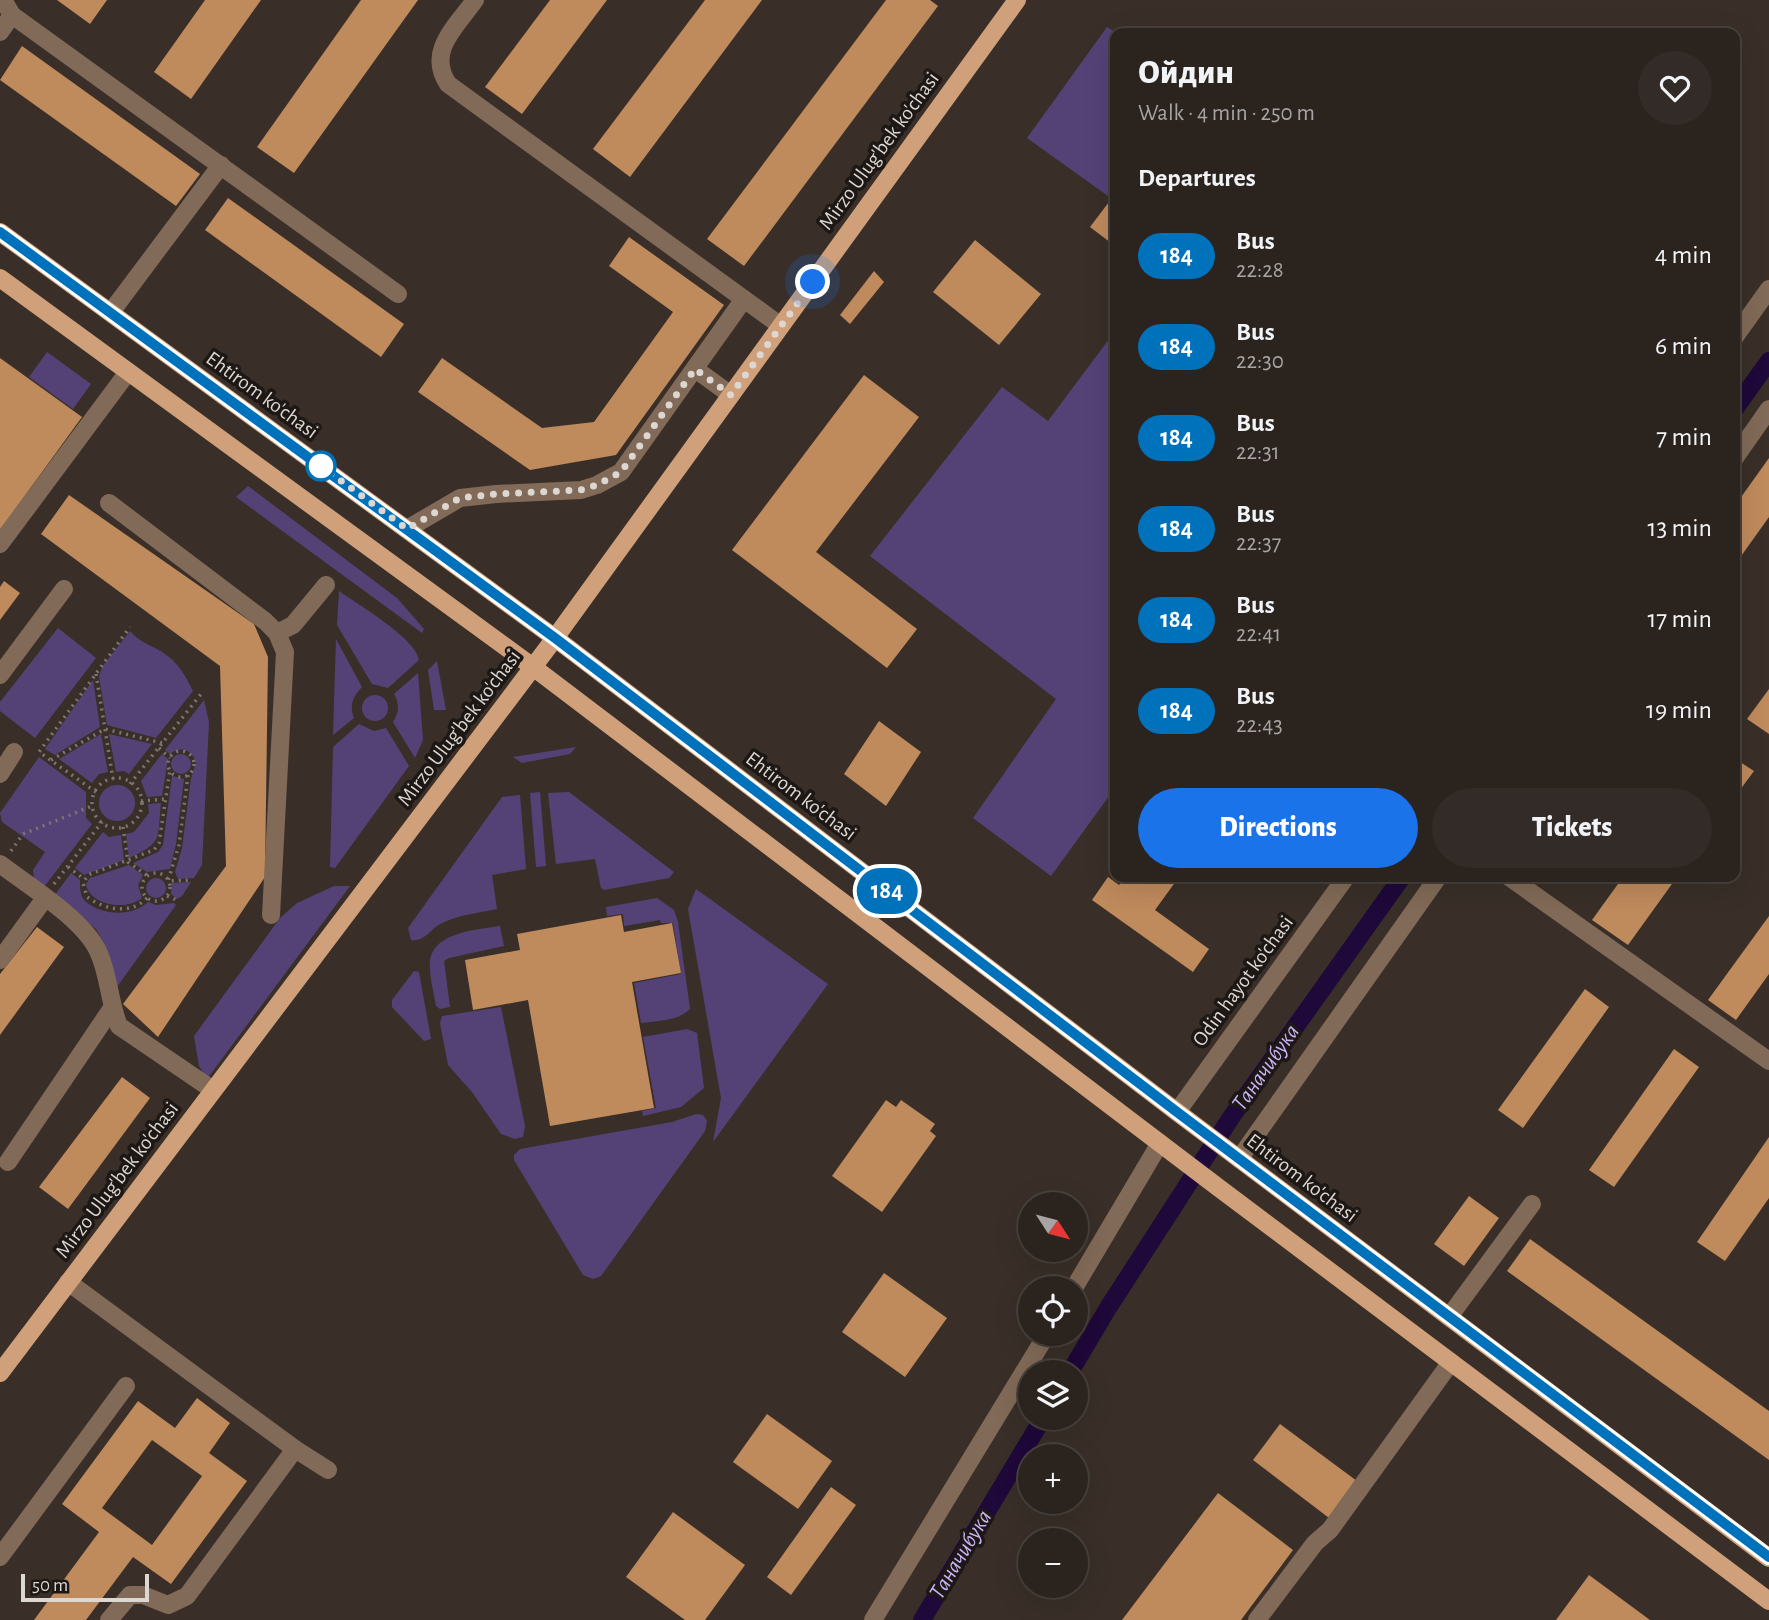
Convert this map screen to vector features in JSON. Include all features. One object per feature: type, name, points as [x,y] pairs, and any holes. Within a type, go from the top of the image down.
[{"type":"main road","name":"Mirzo Ulug'bek ko'chasi","points":[[0,1373],[555,638],[1017,0]]},
{"type":"main road","name":"Ehtirom ko'chasi","points":[[0,232],[555,638],[1239,1159],[1769,1557]]},
{"type":"main road","points":[[0,278],[533,667],[1164,1147],[1769,1601]]},
{"type":"street","points":[[475,0],[443,45],[439,59],[442,74],[448,83],[781,326]]},
{"type":"street","points":[[0,32],[8,8],[398,294]]},
{"type":"street","points":[[111,313],[220,166]]},
{"type":"street","points":[[1740,330],[1769,289]]},
{"type":"street","points":[[407,529],[460,498],[581,490],[621,472],[744,299]]},
{"type":"street","points":[[695,369],[731,395]]},
{"type":"street","points":[[0,544],[128,372]]},
{"type":"street","points":[[1740,450],[1769,409]]},
{"type":"street","points":[[108,503],[265,621],[277,633],[285,652],[271,915]]},
{"type":"street","points":[[277,633],[293,625],[326,585]]},
{"type":"street","points":[[0,674],[64,589]]},
{"type":"street","points":[[0,774],[14,752]]},
{"type":"street","points":[[5,858],[45,898],[83,929],[98,952],[119,1026],[213,1090]]},
{"type":"street","name":"Odin hayot ko'chasi","points":[[1177,1112],[1342,882]]},
{"type":"street","points":[[1239,1159],[1434,882]]},
{"type":"street","points":[[1516,882],[1769,1061]]},
{"type":"street","points":[[0,960],[45,898]]},
{"type":"street","points":[[8,1162],[112,1008]]},
{"type":"street","points":[[1082,1276],[1164,1147]]},
{"type":"street","points":[[1449,1317],[1532,1204]]},
{"type":"street","points":[[68,1282],[295,1449],[328,1470]]},
{"type":"street","points":[[873,1620],[1039,1346]]},
{"type":"street","points":[[1257,1620],[1315,1543],[1330,1530],[1451,1362]]},
{"type":"street","points":[[0,1557],[126,1386]]},
{"type":"street","points":[[109,1620],[130,1595],[144,1595],[172,1613],[295,1449]]},
{"type":"path","points":[[96,792],[39,752],[130,627]]},
{"type":"path","points":[[96,673],[113,779]]},
{"type":"path","points":[[130,784],[201,694]]},
{"type":"path","points":[[51,760],[105,729],[162,743]]},
{"type":"path","points":[[84,879],[155,850],[159,843],[170,770],[170,758],[159,748]]},
{"type":"path","points":[[168,881],[179,845],[188,775],[194,767],[191,755],[178,752],[170,758]]},
{"type":"path","points":[[170,770],[177,776],[188,775]]},
{"type":"path","points":[[122,778],[140,792],[142,809],[129,826],[111,829],[93,815],[92,797],[105,780],[113,779],[122,778]]},
{"type":"path","points":[[141,801],[166,799]]},
{"type":"path","points":[[5,858],[23,834],[92,806]]},
{"type":"path","points":[[45,898],[102,822]]},
{"type":"path","points":[[123,827],[128,862],[148,876],[160,874],[168,881],[170,888],[167,896],[159,901],[147,898]]},
{"type":"path","points":[[68,867],[84,879]]},
{"type":"path","points":[[147,898],[143,886],[148,876]]},
{"type":"path","points":[[84,879],[87,897],[106,907],[130,909],[137,907],[147,898]]},
{"type":"path","points":[[168,881],[192,880]]},
{"type":"path","points":[[167,896],[179,901]]},
{"type":"shaded area","points":[[1107,27],[1110,29],[1110,197],[1027,138]]},
{"type":"shaded area","points":[[1110,338],[1110,795],[1051,876],[973,818],[1056,699],[870,556],[1002,387],[1048,421]]},
{"type":"shaded area","points":[[47,352],[91,384],[73,409],[29,377]]},
{"type":"shaded area","points":[[248,486],[397,598],[424,629],[422,633],[236,497]]},
{"type":"shaded area","points":[[339,591],[397,632],[415,651],[419,660],[388,688],[372,684],[337,625]]},
{"type":"shaded area","points":[[58,628],[96,658],[35,738],[0,711],[0,702]]},
{"type":"shaded area","points":[[130,631],[172,660],[193,691],[156,738],[107,725],[99,677],[102,667]]},
{"type":"shaded area","points":[[336,639],[362,687],[353,701],[354,718],[333,735]]},
{"type":"shaded area","points":[[437,661],[446,710],[434,710],[428,670]]},
{"type":"shaded area","points":[[418,673],[423,740],[415,758],[393,722],[398,708],[394,694]]},
{"type":"shaded area","points":[[93,680],[100,727],[55,755],[45,749]]},
{"type":"shaded area","points":[[375,695],[384,699],[388,708],[384,717],[375,721],[366,717],[362,708],[366,699]]},
{"type":"shaded area","points":[[204,700],[209,722],[202,865],[194,878],[178,879],[175,872],[182,848],[191,778],[196,763],[186,750],[170,754],[165,750]]},
{"type":"shaded area","points":[[359,724],[374,731],[386,728],[409,766],[335,868],[330,867],[333,747]]},
{"type":"shaded area","points":[[101,734],[108,772],[99,774],[92,783],[59,759]]},
{"type":"shaded area","points":[[109,734],[152,744],[129,774],[124,771],[116,772]]},
{"type":"shaded area","points":[[576,747],[570,754],[522,763],[513,757]]},
{"type":"shaded area","points":[[162,754],[168,759],[162,796],[147,797],[141,781]]},
{"type":"shaded area","points":[[181,754],[188,757],[191,764],[188,771],[181,774],[174,771],[171,764],[174,757]]},
{"type":"shaded area","points":[[39,757],[86,792],[86,818],[92,824],[44,887],[34,878],[33,870],[45,852],[2,822],[0,813]]},
{"type":"shaded area","points":[[172,776],[184,779],[170,869],[147,872],[133,863],[158,852],[163,845]]},
{"type":"shaded area","points":[[117,785],[129,791],[135,803],[129,815],[117,821],[105,815],[99,803],[105,791]]},
{"type":"shaded area","points":[[540,792],[546,866],[536,867],[530,793]]},
{"type":"shaded area","points":[[569,792],[674,872],[669,878],[604,890],[601,888],[595,859],[556,864],[548,793]]},
{"type":"shaded area","points":[[520,795],[526,869],[492,875],[497,909],[453,918],[423,937],[411,940],[408,928],[502,797]]},
{"type":"shaded area","points":[[161,803],[157,838],[148,848],[129,858],[126,834],[134,832],[149,813],[148,804]]},
{"type":"shaded area","points":[[103,832],[109,837],[121,835],[124,860],[84,875],[75,868]]},
{"type":"shaded area","points":[[129,865],[143,875],[138,885],[142,898],[127,904],[110,904],[102,902],[89,891],[86,884],[90,878]]},
{"type":"shaded area","points":[[71,873],[80,880],[83,899],[100,910],[126,912],[148,902],[156,905],[176,905],[114,991],[104,943],[96,929],[54,896]]},
{"type":"shaded area","points":[[156,878],[163,881],[166,888],[163,895],[156,898],[149,895],[146,888],[149,881]]},
{"type":"shaded area","points":[[191,882],[177,899],[171,894],[172,883]]},
{"type":"shaded area","points":[[334,886],[350,886],[207,1079],[199,1066],[194,1036],[280,918],[297,903]]},
{"type":"shaded area","points":[[696,889],[828,984],[713,1142],[721,1098],[688,909]]},
{"type":"shaded area","points":[[657,898],[674,910],[678,922],[690,1009],[673,1018],[641,1023],[634,983],[681,974],[673,923],[661,923],[660,920],[624,926],[623,914],[607,916],[606,907]]},
{"type":"shaded area","points":[[500,926],[504,946],[444,961],[450,1007],[440,1009],[436,1006],[430,967],[431,955],[437,946],[455,935]]},
{"type":"shaded area","points":[[414,971],[419,972],[431,1039],[424,1041],[392,1007],[392,1000]]},
{"type":"shaded area","points":[[501,1007],[525,1126],[523,1137],[515,1139],[501,1134],[472,1092],[448,1065],[440,1023],[442,1016]]},
{"type":"shaded area","points":[[687,1029],[697,1033],[704,1088],[681,1107],[643,1116],[642,1111],[656,1108],[643,1037]]},
{"type":"shaded area","points":[[696,1114],[703,1115],[707,1121],[705,1131],[601,1276],[593,1279],[583,1275],[514,1160],[514,1155],[520,1149],[672,1122]]},
{"type":"building","points":[[57,0],[107,0],[90,24]]},
{"type":"building","points":[[205,0],[261,0],[191,99],[154,72]]},
{"type":"building","points":[[361,0],[418,0],[294,173],[257,147]]},
{"type":"building","points":[[550,0],[607,0],[522,114],[485,87]]},
{"type":"building","points":[[705,0],[762,0],[630,177],[593,149]]},
{"type":"building","points":[[886,0],[930,0],[938,6],[744,266],[707,239]]},
{"type":"building","points":[[22,46],[200,174],[176,206],[0,80]]},
{"type":"building","points":[[228,198],[404,324],[381,357],[205,230]]},
{"type":"building","points":[[1109,202],[1110,242],[1090,227]]},
{"type":"building","points":[[629,237],[724,305],[616,455],[530,470],[418,392],[442,358],[542,428],[594,422],[673,312],[609,266]]},
{"type":"building","points":[[975,240],[1041,294],[999,345],[933,292]]},
{"type":"building","points":[[874,271],[884,282],[850,324],[840,315]]},
{"type":"building","points":[[0,358],[82,417],[0,530]]},
{"type":"building","points":[[864,375],[919,417],[816,552],[917,629],[887,668],[732,550]]},
{"type":"building","points":[[1769,458],[1769,517],[1740,558],[1740,499]]},
{"type":"building","points":[[69,495],[254,624],[268,657],[265,877],[158,1037],[123,1004],[226,866],[220,666],[41,534]]},
{"type":"building","points":[[4,581],[20,593],[0,620],[0,587]]},
{"type":"building","points":[[1769,689],[1769,734],[1747,719]]},
{"type":"building","points":[[879,721],[921,752],[886,806],[844,774]]},
{"type":"building","points":[[1740,762],[1754,771],[1740,790]]},
{"type":"building","points":[[1108,877],[1110,882],[1119,885],[1121,882],[1175,882],[1155,910],[1209,949],[1193,972],[1092,900]]},
{"type":"building","points":[[1619,882],[1673,882],[1628,945],[1592,920]]},
{"type":"building","points":[[621,915],[624,932],[672,923],[681,973],[632,982],[654,1108],[550,1126],[528,1000],[473,1010],[465,960],[520,950],[517,934]]},
{"type":"building","points":[[1769,916],[1769,974],[1736,1020],[1708,1000]]},
{"type":"building","points":[[37,927],[64,947],[0,1035],[0,974]]},
{"type":"building","points":[[1585,989],[1609,1007],[1523,1128],[1498,1110]]},
{"type":"building","points":[[1674,1049],[1699,1067],[1614,1187],[1589,1170]]},
{"type":"building","points":[[122,1077],[150,1098],[68,1209],[39,1187]]},
{"type":"building","points":[[886,1100],[896,1107],[901,1100],[935,1124],[930,1131],[936,1136],[882,1212],[832,1176]]},
{"type":"building","points":[[1769,1137],[1769,1198],[1725,1261],[1697,1242]]},
{"type":"building","points":[[1469,1196],[1499,1218],[1464,1266],[1434,1244]]},
{"type":"building","points":[[1530,1239],[1769,1411],[1769,1460],[1507,1271]]},
{"type":"building","points":[[884,1273],[947,1318],[905,1377],[842,1332]]},
{"type":"building","points":[[197,1398],[230,1423],[209,1453],[247,1481],[171,1584],[133,1557],[86,1620],[34,1620],[99,1532],[62,1504],[138,1401],[175,1428]],"holes":[[[152,1440],[202,1476],[152,1545],[102,1508]]]},
{"type":"building","points":[[767,1414],[832,1461],[798,1509],[733,1462]]},
{"type":"building","points":[[1280,1424],[1361,1484],[1333,1521],[1253,1460]]},
{"type":"building","points":[[831,1487],[856,1505],[791,1595],[767,1577]]},
{"type":"building","points":[[1218,1493],[1293,1550],[1241,1620],[1122,1620]]},
{"type":"building","points":[[673,1512],[745,1565],[705,1620],[685,1620],[626,1577]]},
{"type":"building","points":[[1589,1575],[1650,1620],[1556,1620]]},
{"type":"waterway","name":"Таначибука","points":[[1740,402],[1769,361]]},
{"type":"waterway","name":"Таначибука","points":[[1077,1360],[1232,1116],[1398,882]]},
{"type":"waterway","name":"Таначибука","points":[[922,1620],[1036,1430]]},
{"type":"bus line","name":"184","points":[[0,232],[555,638],[1177,1112],[1769,1557]]},
{"type":"route","points":[[321,466],[407,529],[460,498],[581,490],[597,485],[621,472],[695,369],[731,395],[813,282]]}]
